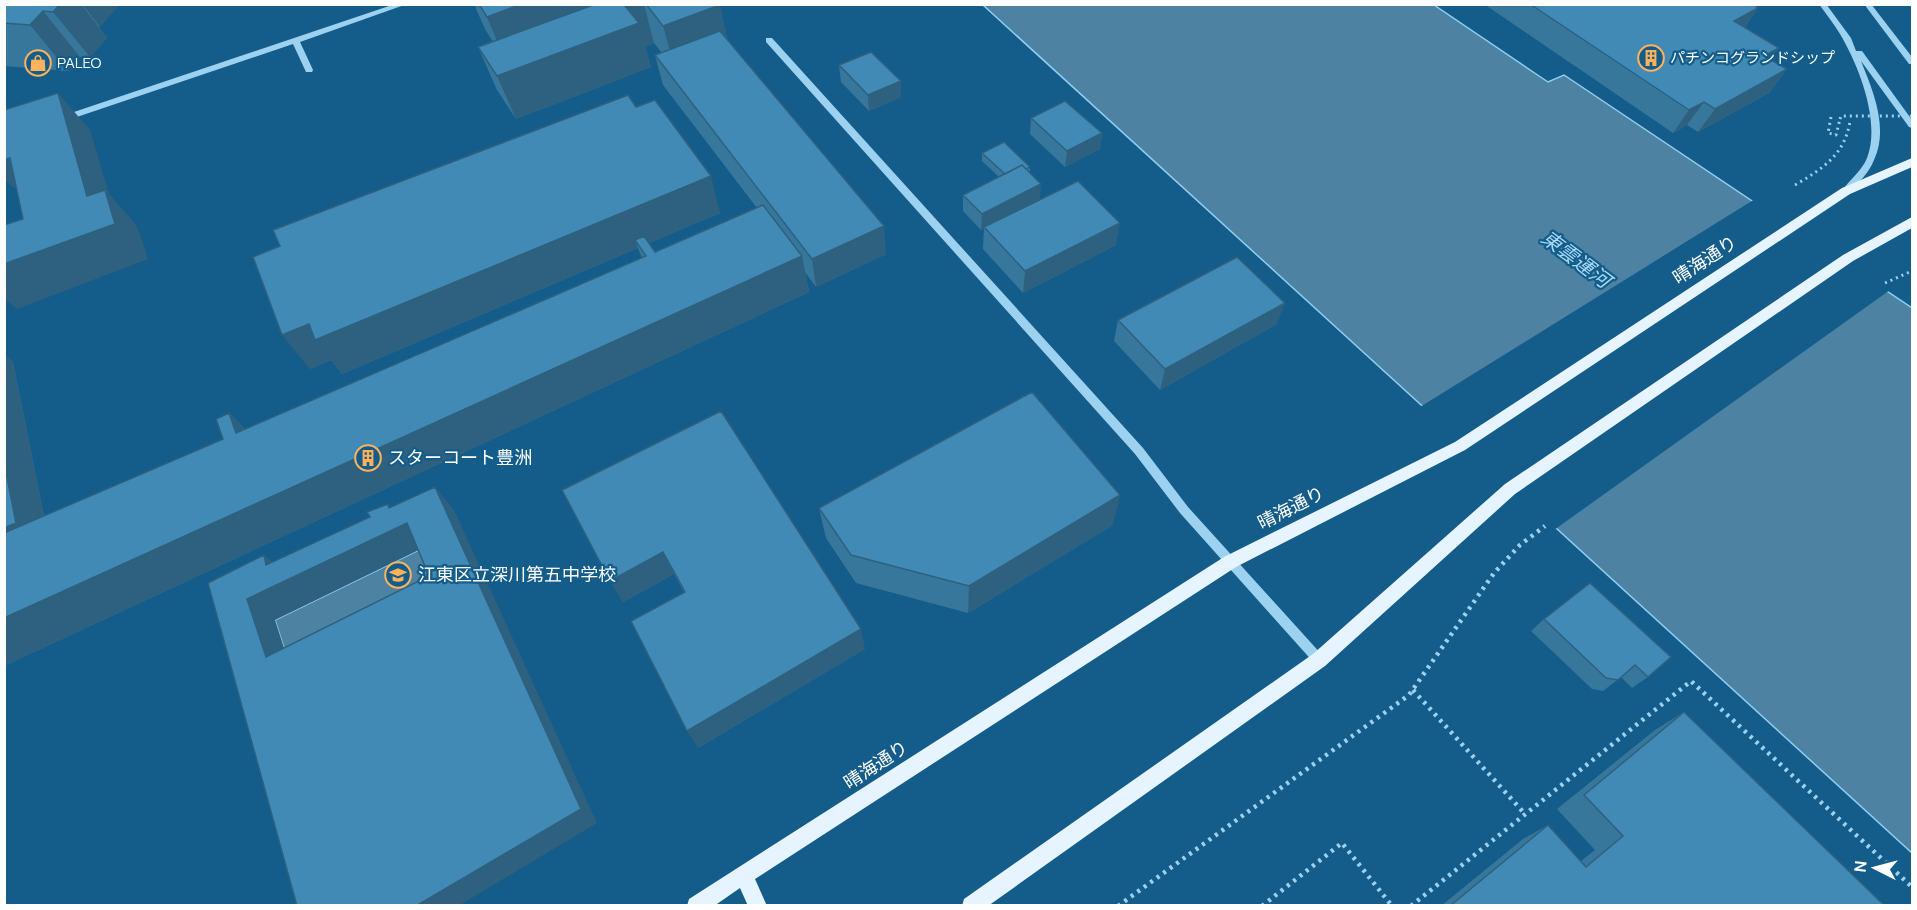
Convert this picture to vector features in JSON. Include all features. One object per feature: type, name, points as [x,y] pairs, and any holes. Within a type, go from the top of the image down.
[{"type":"main road","name":"晴海通り","points":[[696,906],[1230,562],[1460,446],[1846,191],[1912,162]]},
{"type":"main road","points":[[970,906],[1318,660],[1510,489],[1848,258],[1912,222]]},
{"type":"main road","points":[[744,875],[758,906]]},
{"type":"street","points":[[60,120],[404,4]]},
{"type":"street","points":[[1822,4],[1912,125]]},
{"type":"street","points":[[1867,4],[1912,62]]},
{"type":"street","points":[[1844,34],[1859,64],[1870,97],[1875,124],[1871,158],[1846,191]]},
{"type":"street","points":[[769,40],[1139,451],[1184,510],[1318,660]]},
{"type":"street","points":[[296,41],[309,70]]},
{"type":"path","points":[[1831,117],[1828,133],[1836,135],[1840,116],[1912,116]]},
{"type":"path","points":[[1795,185],[1824,168],[1839,154],[1847,137],[1849,116]]},
{"type":"path","points":[[1886,283],[1912,271]]},
{"type":"path","points":[[1118,906],[1409,695],[1494,573],[1520,545],[1545,526]]},
{"type":"path","points":[[1411,906],[1691,681],[1912,887]]},
{"type":"path","points":[[1413,690],[1525,814]]},
{"type":"path","points":[[1262,906],[1342,843],[1392,906]]},
{"type":"water","name":"東雲運河","points":[[983,5],[1434,5],[1548,82],[1564,75],[1912,308],[1912,853]]},
{"type":"water","points":[[427,546],[449,597],[293,676],[275,620]]},
{"type":"pier","points":[[1755,199],[1890,290],[1554,530],[1420,407]]},
{"type":"building","points":[[4,4],[60,4],[53,12],[43,11],[30,25],[4,23]]},
{"type":"building","points":[[479,4],[521,4],[487,17]]},
{"type":"building","points":[[596,4],[629,4],[625,6],[639,23],[497,76],[478,47]]},
{"type":"building","points":[[646,4],[719,4],[720,5],[663,26]]},
{"type":"building","name":"パチンコグランドシップ","points":[[1530,4],[1753,4],[1758,8],[1734,21],[1779,48],[1764,56],[1787,69],[1715,109],[1704,102],[1689,110]]},
{"type":"building","points":[[720,31],[884,226],[812,259],[655,55]]},
{"type":"building","points":[[871,52],[901,81],[868,95],[839,65]]},
{"type":"building","points":[[58,93],[87,196],[105,190],[115,224],[4,264],[4,225],[23,219],[10,158],[4,160],[4,110]]},
{"type":"building","points":[[628,95],[636,107],[655,100],[711,176],[315,340],[309,324],[282,335],[253,257],[280,246],[273,230]]},
{"type":"building","points":[[1065,101],[1102,133],[1067,151],[1031,118]]},
{"type":"building","points":[[1004,142],[1030,167],[1026,169],[1022,165],[1005,174],[982,153]]},
{"type":"building","points":[[1022,165],[1041,184],[982,214],[963,195]]},
{"type":"building","points":[[1078,181],[1120,223],[1025,271],[984,227]]},
{"type":"building","points":[[763,205],[802,256],[4,618],[4,533],[223,439],[216,419],[229,413],[236,433],[646,256],[635,240],[644,236],[655,252]]},
{"type":"building","points":[[1237,257],[1285,303],[1165,369],[1118,320]]},
{"type":"building","points":[[1032,392],[1120,495],[969,586],[851,555],[819,508]]},
{"type":"building","points":[[721,411],[861,629],[687,731],[631,621],[685,592],[663,552],[610,581],[562,490]]},
{"type":"building","points":[[4,462],[16,523],[4,528]]},
{"type":"building","points":[[435,487],[581,809],[416,906],[297,906],[208,583],[264,555],[266,565],[370,517],[367,512],[388,504],[389,508]],"holes":[[[407,523],[429,576],[266,657],[247,599]]]},
{"type":"building","points":[[1590,583],[1671,657],[1648,677],[1635,665],[1618,680],[1606,678],[1544,619]]},
{"type":"building","points":[[1684,712],[1885,906],[1450,906],[1548,825],[1586,867],[1623,836],[1584,795]]},
{"type":"place","name":"パチンコグランドシップ","points":[[1651,58]]},
{"type":"place","name":"PALEO","points":[[38,63]]},
{"type":"place","name":"スターコート豊洲","points":[[368,458]]},
{"type":"place","name":"江東区立深川第五中学校","points":[[398,575]]}]
